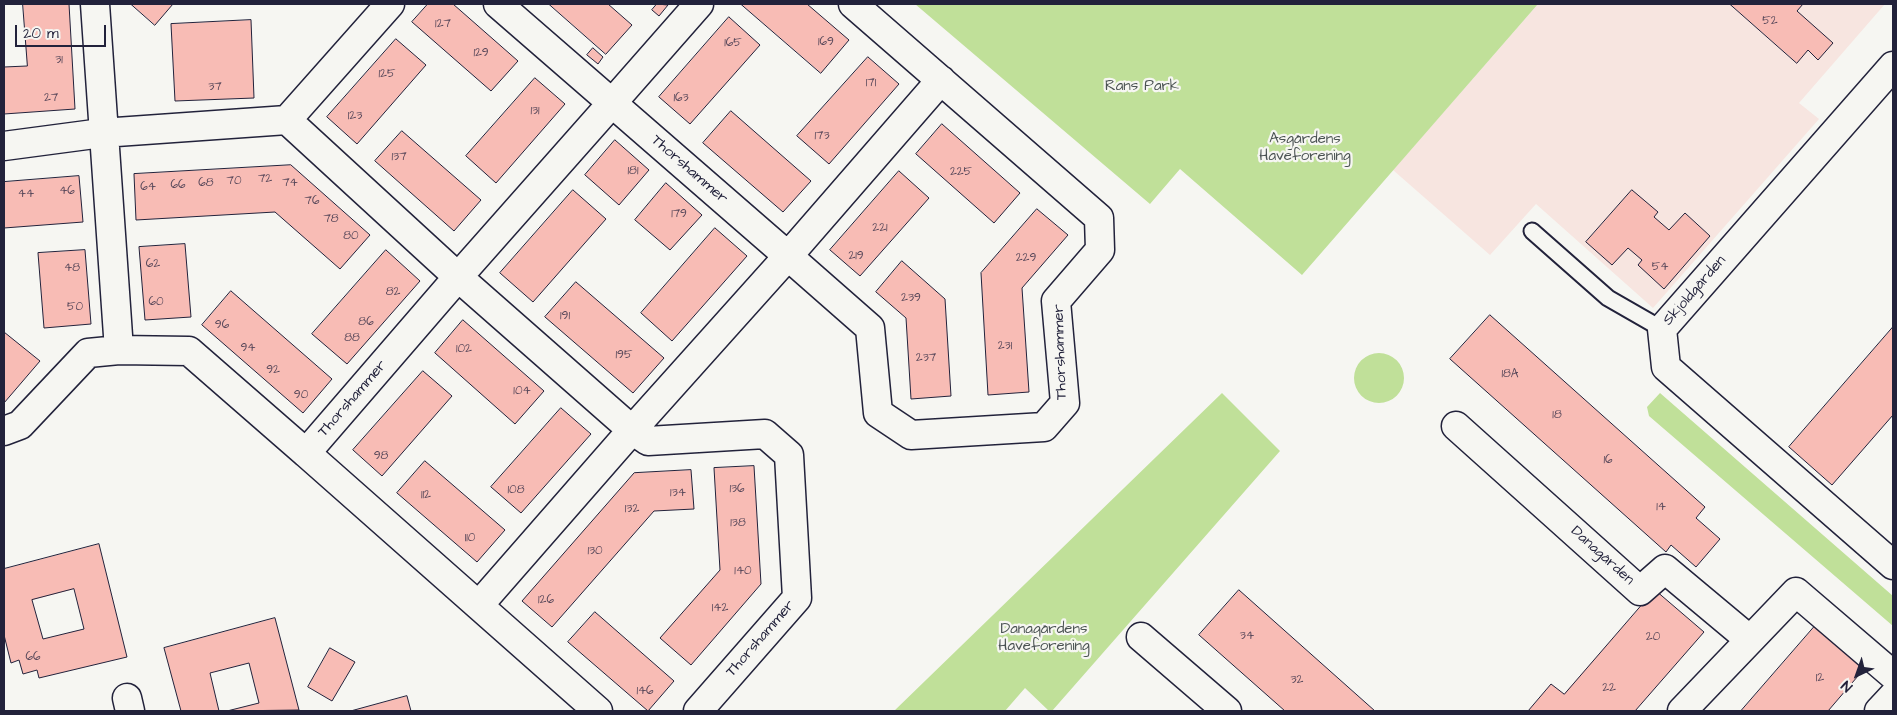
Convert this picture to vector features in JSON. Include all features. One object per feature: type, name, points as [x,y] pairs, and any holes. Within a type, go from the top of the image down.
[{"type":"street","points":[[94,4],[119,350]]},
{"type":"street","points":[[4,146],[102,133],[287,120],[390,4]]},
{"type":"street","name":"Thorshammer","points":[[498,4],[870,328],[878,413],[911,434],[1044,427],[1065,403],[1056,300],[1100,250],[1099,218],[853,4]]},
{"type":"street","name":"Thorshammer","points":[[306,453],[458,277],[699,4]]},
{"type":"street","name":"Skjoldgården","points":[[1893,66],[1662,329],[1666,367],[1893,565]]},
{"type":"street","points":[[479,605],[941,80]]},
{"type":"street","name":"Thorshammer","points":[[287,120],[458,277],[632,430],[648,441],[765,434],[788,455],[797,598],[698,711]]},
{"type":"street","points":[[4,431],[20,425],[88,353],[119,350],[189,351],[598,711]]},
{"type":"street","name":"Danagården","points":[[1456,426],[1640,591],[1665,569],[1750,640]]},
{"type":"street","points":[[1682,711],[1796,592],[1893,675]]},
{"type":"street","points":[[1141,637],[1227,711]]},
{"type":"street","points":[[1880,711],[1893,696]]},
{"type":"lane","points":[[1532,231],[1608,298],[1662,329]]},
{"type":"shaded area","points":[[1538,4],[1885,4],[1799,103],[1819,119],[1653,308],[1536,204],[1490,255],[1393,170]]},
{"type":"green space","points":[[915,4],[1538,4],[1302,275],[1180,169],[1150,204]]},
{"type":"green space","points":[[1374,353],[1384,353],[1397,360],[1404,373],[1404,383],[1397,396],[1384,403],[1374,403],[1365,399],[1358,392],[1354,383],[1354,373],[1358,364],[1365,357]]},
{"type":"green space","name":"Danagårdens Haveforening","points":[[1222,393],[1280,451],[1052,711],[1049,711],[1025,688],[1005,711],[894,711]]},
{"type":"green space","points":[[1660,393],[1893,596],[1893,626],[1649,416],[1647,407]]},
{"type":"building","points":[[23,4],[69,4],[75,109],[4,114],[4,67],[27,66]]},
{"type":"building","points":[[131,4],[173,4],[155,25]]},
{"type":"building","points":[[428,4],[453,4],[518,61],[491,91],[412,22]]},
{"type":"building","points":[[549,4],[608,4],[632,25],[606,54]]},
{"type":"building","points":[[657,4],[668,5],[659,16],[652,10]]},
{"type":"building","points":[[741,4],[807,4],[849,40],[821,73]]},
{"type":"building","points":[[1730,4],[1803,4],[1797,11],[1833,43],[1818,60],[1808,50],[1797,63]]},
{"type":"building","points":[[729,17],[760,45],[690,124],[659,97]]},
{"type":"building","points":[[251,20],[254,98],[175,101],[171,24]]},
{"type":"building","points":[[396,39],[426,65],[357,144],[327,117]]},
{"type":"building","points":[[593,48],[603,57],[598,64],[587,55]]},
{"type":"building","points":[[868,57],[899,84],[829,164],[797,136]]},
{"type":"building","points":[[535,78],[565,104],[496,183],[466,156]]},
{"type":"building","points":[[731,111],[811,181],[783,212],[703,143]]},
{"type":"building","points":[[942,124],[1020,193],[994,223],[916,154]]},
{"type":"building","points":[[402,131],[481,200],[454,231],[375,161]]},
{"type":"building","points":[[615,140],[649,170],[619,205],[585,175]]},
{"type":"building","points":[[291,165],[370,235],[340,269],[275,212],[136,220],[134,174]]},
{"type":"building","points":[[899,171],[929,198],[860,276],[830,250]]},
{"type":"building","points":[[79,176],[83,222],[4,228],[4,182]]},
{"type":"building","points":[[666,183],[702,215],[670,250],[635,220]]},
{"type":"building","points":[[573,190],[606,219],[533,302],[500,273]]},
{"type":"building","points":[[1632,190],[1658,212],[1654,217],[1669,230],[1685,213],[1710,236],[1664,289],[1638,265],[1642,260],[1628,248],[1612,265],[1586,242]]},
{"type":"building","points":[[1037,209],[1068,235],[1022,288],[1029,392],[988,395],[981,273]]},
{"type":"building","points":[[715,228],[747,256],[672,341],[641,313]]},
{"type":"building","points":[[185,244],[191,317],[145,320],[139,247]]},
{"type":"building","points":[[85,250],[91,324],[44,328],[38,253]]},
{"type":"building","points":[[386,250],[420,281],[347,364],[312,334]]},
{"type":"building","points":[[902,261],[945,299],[951,396],[911,399],[906,318],[876,292]]},
{"type":"building","points":[[576,282],[664,358],[633,393],[545,317]]},
{"type":"building","points":[[231,291],[332,379],[303,413],[202,325]]},
{"type":"building","points":[[1490,315],[1705,507],[1696,518],[1720,539],[1696,567],[1671,545],[1666,552],[1450,359]]},
{"type":"building","points":[[463,320],[544,391],[515,424],[435,353]]},
{"type":"building","points":[[1893,327],[1893,415],[1832,485],[1789,447]]},
{"type":"building","points":[[4,332],[40,361],[4,403]]},
{"type":"building","points":[[423,371],[452,396],[382,476],[353,450]]},
{"type":"building","points":[[561,408],[591,434],[521,513],[491,487]]},
{"type":"building","points":[[425,461],[505,530],[477,562],[397,493]]},
{"type":"building","points":[[754,466],[761,584],[691,665],[660,638],[720,570],[714,468]]},
{"type":"building","points":[[691,470],[694,509],[654,511],[552,627],[522,601],[634,473]]},
{"type":"building","points":[[99,544],[127,657],[39,678],[37,670],[23,674],[19,660],[11,663],[4,635],[4,569]],"holes":[[[74,589],[84,629],[43,639],[32,600]]]},
{"type":"building","points":[[1239,590],[1375,711],[1285,711],[1199,635]]},
{"type":"building","points":[[1655,590],[1704,632],[1635,711],[1528,711],[1551,684],[1564,694]]},
{"type":"building","points":[[595,612],[674,681],[648,711],[568,642]]},
{"type":"building","points":[[275,618],[299,710],[227,711],[259,703],[249,663],[210,673],[219,711],[181,711],[164,648]]},
{"type":"building","points":[[1815,626],[1864,669],[1828,711],[1741,711]]},
{"type":"building","points":[[330,648],[355,662],[332,701],[308,687]]},
{"type":"building","points":[[407,696],[411,711],[351,711]]},
{"type":"park label","name":"Rans Park","points":[[1142,87]]},
{"type":"park label","name":"Asgårdens Haveforening","points":[[1305,148]]}]
